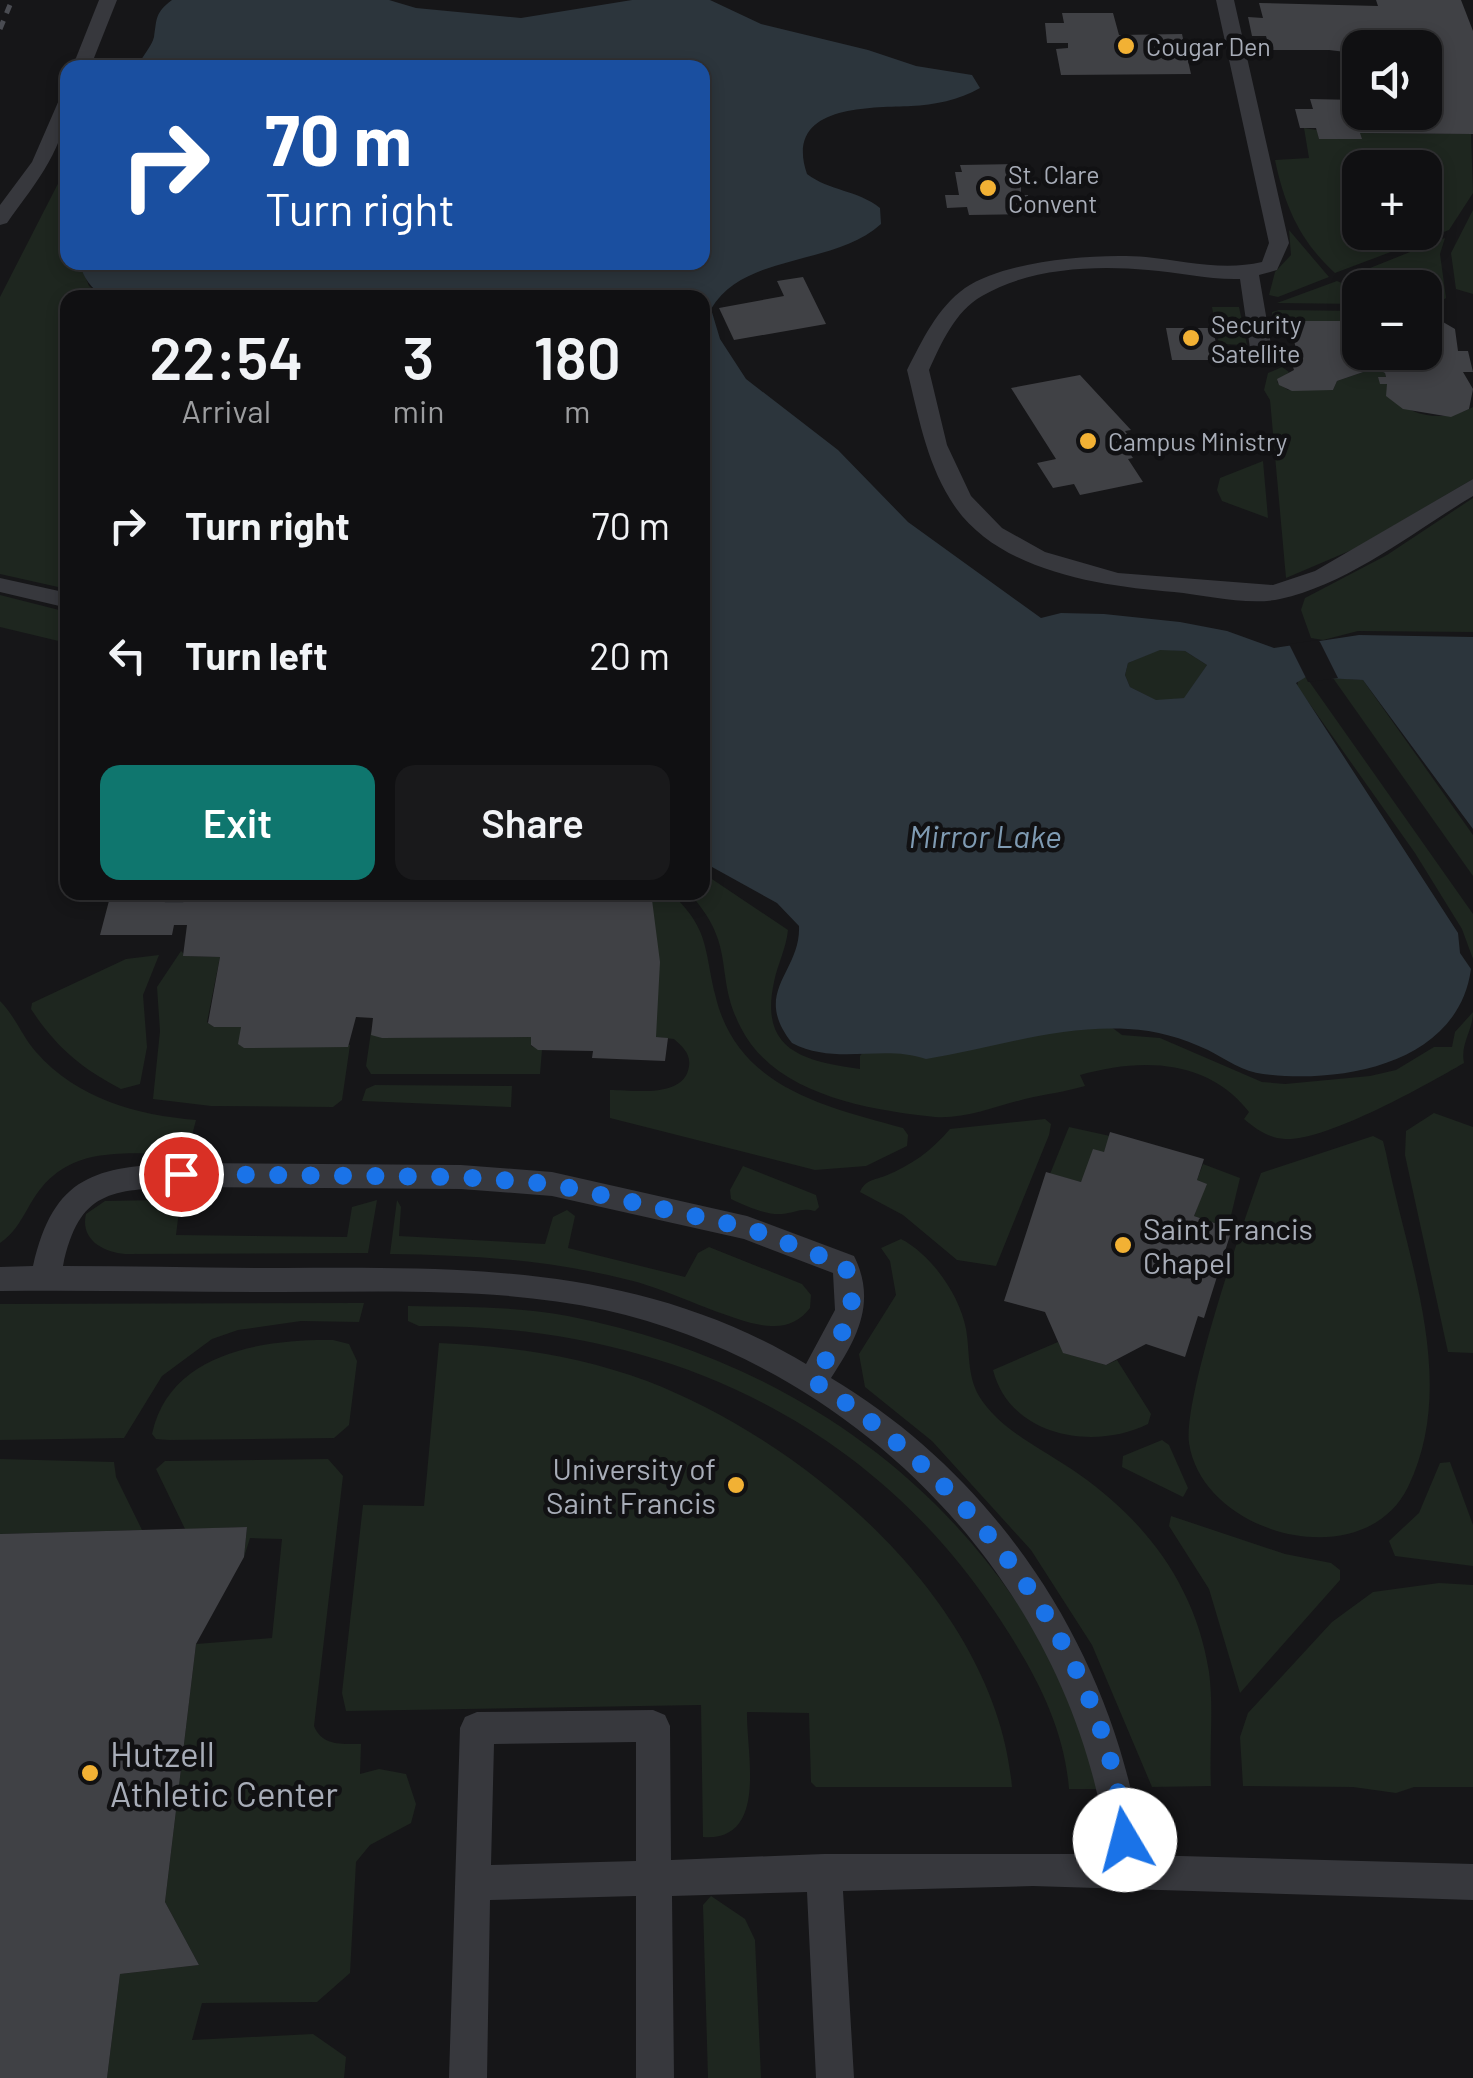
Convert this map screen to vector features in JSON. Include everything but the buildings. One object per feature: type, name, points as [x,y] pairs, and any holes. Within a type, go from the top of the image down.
[{"type":"lane","points":[[84,60],[108,0]]},
{"type":"lane","points":[[1225,0],[1279,243],[1270,266],[1249,273],[1143,263],[1073,263],[1028,272],[973,292],[940,326],[918,370],[936,445],[961,499],[994,533],[1037,557],[1117,580],[1275,594],[1323,576],[1473,486]]},
{"type":"lane","points":[[0,220],[41,162],[60,118]]},
{"type":"lane","points":[[1249,273],[1263,362]]},
{"type":"lane","points":[[0,585],[60,599]]},
{"type":"lane","points":[[45,1278],[57,1222],[68,1204],[85,1192],[126,1178],[200,1174],[517,1180],[624,1198],[726,1222],[822,1253],[844,1265],[854,1296],[840,1336],[812,1380]]},
{"type":"lane","points":[[0,1278],[378,1280],[543,1287],[683,1320],[758,1350],[812,1380],[922,1461],[985,1529],[1034,1597],[1060,1640],[1114,1769],[1128,1872]]},
{"type":"lane","points":[[468,2078],[478,1728],[653,1726],[655,2078]]},
{"type":"lane","points":[[824,1872],[834,2078]]},
{"type":"lane","points":[[473,1883],[655,1881],[824,1872],[1128,1872],[1473,1882]]},
{"type":"shaded area","points":[[1304,128],[1317,130],[1319,139],[1360,133],[1471,134],[1473,193],[1449,230],[1442,233],[1442,150],[1342,150],[1342,250],[1396,250],[1335,273],[1312,248],[1296,222],[1275,160],[1309,158]]},
{"type":"shaded area","points":[[60,180],[60,270],[83,270],[94,290],[60,290],[60,587],[0,574],[0,297]]},
{"type":"shaded area","points":[[1473,210],[1473,294],[1456,289],[1451,253]]},
{"type":"shaded area","points":[[1289,230],[1329,277],[1278,297],[1269,295],[1275,272],[1291,255]]},
{"type":"shaded area","points":[[1415,250],[1441,250],[1446,298],[1442,300],[1442,270],[1365,270]]},
{"type":"shaded area","points":[[1337,281],[1342,283],[1342,304],[1277,303]]},
{"type":"shaded area","points":[[1212,307],[1239,307],[1247,345],[1219,344]]},
{"type":"shaded area","points":[[1342,311],[1342,321],[1273,323],[1272,312]]},
{"type":"shaded area","points":[[1282,367],[1289,372],[1277,382],[1288,390],[1333,390],[1337,381],[1379,370],[1385,373],[1386,377],[1378,378],[1387,384],[1387,396],[1418,413],[1451,415],[1473,407],[1473,479],[1354,549],[1286,578],[1270,400],[1264,390],[1268,373]]},
{"type":"shaded area","points":[[1263,461],[1268,518],[1222,501],[1217,490],[1220,478]]},
{"type":"shaded area","points":[[1473,498],[1473,632],[1358,631],[1323,640],[1311,638],[1301,610],[1305,598],[1387,555]]},
{"type":"shaded area","points":[[0,595],[60,610],[60,641],[0,627]]},
{"type":"shaded area","points":[[1160,649],[1185,651],[1207,665],[1185,698],[1157,701],[1130,687],[1125,675],[1128,663]]},
{"type":"shaded area","points":[[1306,677],[1473,914],[1473,959],[1462,929],[1415,853],[1297,686],[1299,678]]},
{"type":"shaded area","points":[[1333,678],[1363,680],[1473,835],[1473,876]]},
{"type":"shaded area","points":[[710,878],[788,930],[771,1005],[773,1024],[780,1038],[804,1056],[860,1069],[860,1056],[874,1038],[1106,1023],[1122,1035],[1160,1038],[1262,1082],[1285,1084],[1396,1070],[1434,1047],[1452,1047],[1455,1032],[1473,1012],[1464,1063],[1350,1122],[1303,1137],[1285,1139],[1268,1135],[1244,1119],[1249,1112],[1213,1081],[1193,1072],[1149,1065],[1080,1075],[1085,1086],[958,1116],[909,1114],[826,1095],[776,1069],[756,1051],[733,1009],[720,945],[695,900],[710,900]]},
{"type":"shaded area","points":[[651,900],[677,900],[699,928],[726,1026],[742,1051],[787,1088],[843,1111],[903,1128],[908,1135],[907,1146],[866,1166],[815,1170],[610,1118],[610,1090],[657,1090],[678,1084],[685,1077],[689,1062],[683,1047],[674,1039],[656,1037]]},
{"type":"shaded area","points":[[181,951],[186,956],[220,957],[207,1022],[214,1027],[241,1027],[240,1046],[350,1045],[342,1100],[333,1107],[211,1106],[153,1099],[160,1031],[157,987]]},
{"type":"shaded area","points":[[159,955],[143,995],[147,1047],[140,1084],[121,1089],[60,1045],[31,1009],[32,1003],[126,959]]},
{"type":"shaded area","points":[[0,1001],[36,1052],[70,1082],[130,1109],[196,1120],[188,1151],[91,1157],[57,1173],[0,1243]]},
{"type":"shaded area","points":[[371,1032],[382,1038],[531,1037],[531,1046],[542,1050],[540,1074],[371,1074],[366,1066]]},
{"type":"shaded area","points":[[375,1085],[512,1086],[511,1107],[362,1101],[366,1089]]},
{"type":"shaded area","points":[[1434,1113],[1473,1127],[1473,1353],[1448,1352],[1405,1155],[1406,1131]]},
{"type":"shaded area","points":[[1045,1119],[1051,1124],[1049,1135],[996,1266],[957,1260],[903,1215],[860,1192],[867,1183],[920,1157],[950,1129]]},
{"type":"shaded area","points":[[1069,1127],[1110,1136],[1104,1152],[1081,1182],[1050,1174]]},
{"type":"shaded area","points":[[1373,1136],[1383,1141],[1424,1320],[1429,1405],[1423,1447],[1408,1487],[1387,1515],[1357,1531],[1323,1537],[1287,1534],[1253,1522],[1223,1502],[1201,1475],[1189,1443],[1195,1389],[1216,1310],[1261,1173]]},
{"type":"shaded area","points":[[1203,1164],[1240,1178],[1228,1228],[1194,1216],[1206,1184],[1197,1180]]},
{"type":"shaded area","points":[[743,1166],[816,1195],[819,1207],[815,1211],[775,1214],[731,1199],[730,1190]]},
{"type":"shaded area","points":[[377,1200],[368,1253],[125,1254],[101,1247],[86,1231],[86,1214],[105,1201],[180,1203],[176,1235],[347,1237],[352,1207]]},
{"type":"shaded area","points":[[397,1200],[401,1207],[399,1236],[545,1244],[553,1217],[567,1210],[575,1216],[568,1248],[685,1277],[698,1253],[709,1247],[802,1284],[811,1295],[810,1308],[788,1324],[758,1324],[648,1286],[573,1268],[482,1257],[390,1254]]},
{"type":"shaded area","points":[[901,1239],[934,1266],[958,1303],[966,1329],[972,1380],[988,1409],[1127,1514],[1180,1585],[1203,1641],[1209,1672],[1211,1786],[1152,1787],[1092,1645],[1031,1550],[932,1441],[865,1387],[859,1354],[896,1295],[890,1261],[881,1248]]},
{"type":"shaded area","points":[[364,1303],[359,1322],[301,1321],[238,1330],[212,1339],[162,1376],[124,1438],[0,1440],[0,1304]]},
{"type":"shaded area","points":[[408,1306],[529,1310],[634,1332],[699,1353],[760,1380],[819,1413],[874,1451],[924,1494],[971,1543],[1034,1627],[1064,1681],[1101,1789],[1069,1789],[1053,1717],[1032,1672],[993,1609],[940,1540],[880,1482],[814,1433],[744,1393],[668,1363],[588,1342],[505,1330],[419,1326],[408,1321]]},
{"type":"shaded area","points":[[333,1340],[349,1344],[357,1361],[349,1425],[334,1438],[169,1440],[156,1439],[152,1434],[162,1406],[178,1385],[199,1368],[250,1348]]},
{"type":"shaded area","points":[[1058,1342],[1064,1353],[1106,1365],[1117,1360],[1151,1414],[1148,1424],[1127,1432],[1080,1436],[1035,1424],[1017,1410],[1002,1393],[993,1370]]},
{"type":"shaded area","points":[[439,1343],[544,1354],[647,1381],[709,1409],[771,1445],[830,1489],[885,1539],[932,1595],[971,1655],[998,1720],[1012,1787],[816,1787],[811,1782],[809,1713],[747,1712],[750,1770],[746,1810],[738,1825],[724,1835],[703,1837],[701,1705],[346,1711],[342,1693],[363,1505],[424,1506]]},
{"type":"shaded area","points":[[1162,1440],[1169,1445],[1188,1488],[1183,1497],[1122,1467],[1123,1456]]},
{"type":"shaded area","points":[[0,1459],[114,1462],[116,1477],[142,1530],[0,1534]]},
{"type":"shaded area","points":[[328,1459],[343,1476],[314,1726],[327,1740],[361,1744],[360,1774],[379,1769],[406,1774],[416,1804],[411,1823],[370,1845],[356,1862],[350,1973],[317,2002],[202,2003],[192,2040],[313,2034],[346,2057],[344,2078],[107,2078],[120,1974],[199,1965],[165,1902],[196,1644],[272,1638],[282,1539],[250,1538],[244,1557],[247,1527],[185,1529],[156,1469],[165,1461]]},
{"type":"shaded area","points":[[1450,1462],[1473,1525],[1473,1566],[1395,1556],[1389,1541],[1419,1513],[1440,1463]]},
{"type":"shaded area","points":[[1171,1516],[1285,1554],[1331,1563],[1340,1570],[1340,1580],[1240,1693],[1209,1589],[1169,1526]]},
{"type":"shaded area","points":[[1439,1583],[1473,1585],[1473,1787],[1414,1787],[1396,1793],[1353,1787],[1243,1786],[1240,1737],[1248,1713],[1332,1622],[1373,1592]]},
{"type":"shaded area","points":[[711,1896],[745,1919],[755,1940],[761,2078],[708,2078],[703,1905]]},
{"type":"water","name":"Mirror Lake","points":[[172,0],[389,0],[416,8],[521,18],[632,0],[710,0],[761,24],[916,66],[972,75],[980,88],[955,99],[854,110],[819,122],[807,134],[803,151],[807,174],[880,208],[881,224],[862,238],[767,268],[726,291],[711,309],[720,339],[746,379],[838,450],[908,522],[1041,618],[1061,613],[1104,614],[1180,622],[1227,631],[1274,648],[1359,635],[1473,637],[1473,829],[1363,680],[1306,677],[1296,683],[1458,933],[1460,953],[1471,969],[1462,1001],[1444,1027],[1420,1047],[1392,1061],[1360,1070],[1294,1076],[1256,1073],[1179,1038],[1128,1029],[1076,1030],[926,1059],[893,1053],[825,1053],[792,1043],[776,1009],[781,983],[798,942],[799,926],[777,903],[710,866],[710,290],[95,290],[82,270],[710,270],[710,60],[141,60],[153,41],[162,9]],"holes":[[[1160,650],[1185,651],[1207,665],[1184,698],[1156,700],[1130,687],[1125,675],[1128,663]]]},
{"type":"pier","points":[[1318,640],[1338,678],[1308,682],[1289,644]]},
{"type":"railway","points":[[0,29],[12,0]]},
{"type":"place","name":"Cougar Den","points":[[1126,46]]},
{"type":"place","name":"St. Clare Convent","points":[[988,188]]},
{"type":"place","name":"Security Satellite","points":[[1191,338]]},
{"type":"place","name":"Campus Ministry","points":[[1088,441]]},
{"type":"place","name":"Saint Francis Chapel","points":[[1123,1245]]},
{"type":"place","name":"University of Saint Francis","points":[[736,1485]]},
{"type":"place","name":"Hutzell Athletic Center","points":[[90,1773]]},
{"type":"route","points":[[181,1174],[461,1177],[552,1184],[748,1228],[822,1253],[844,1265],[854,1296],[840,1336],[812,1380],[922,1461],[985,1529],[1034,1597],[1060,1640],[1103,1739],[1114,1769],[1125,1840]]}]
